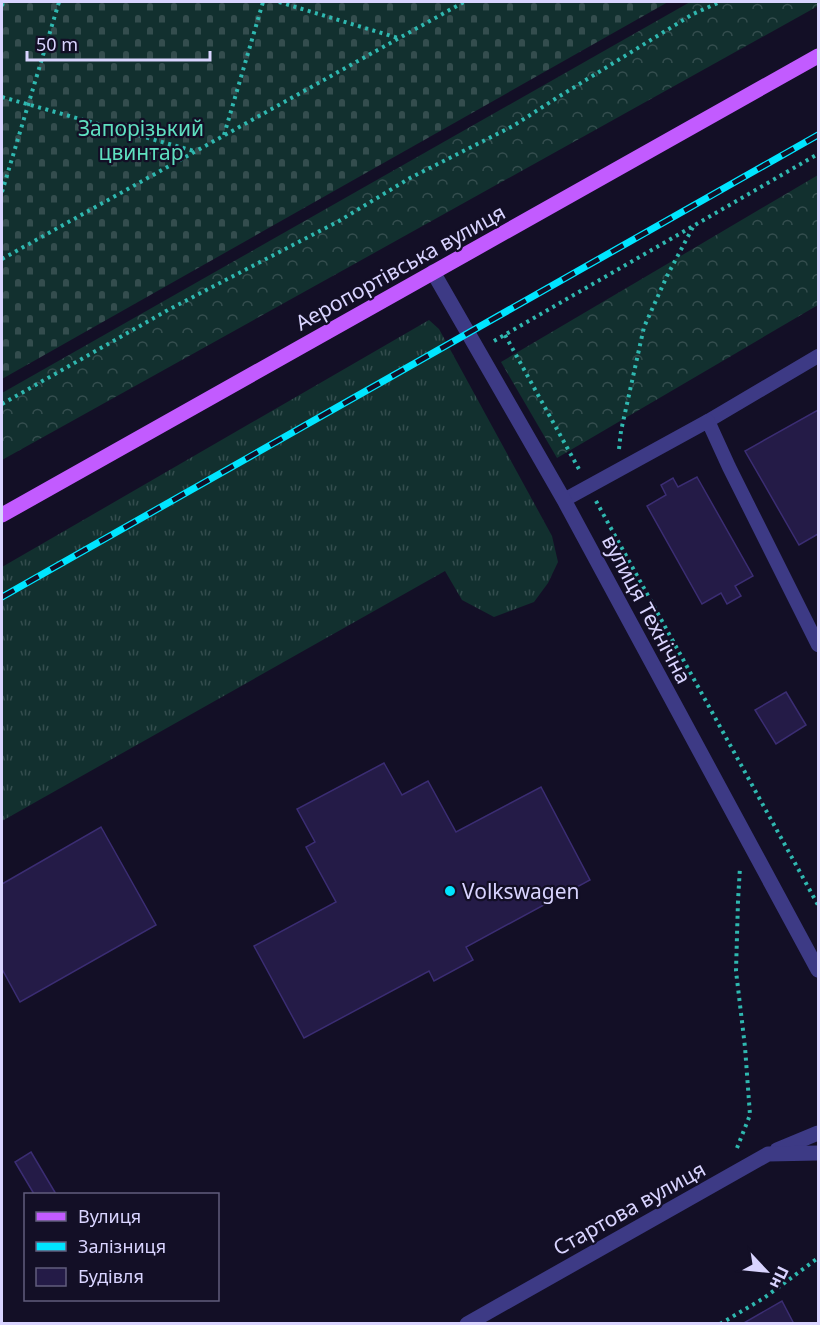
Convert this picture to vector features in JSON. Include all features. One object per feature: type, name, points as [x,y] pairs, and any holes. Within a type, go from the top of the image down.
[{"type":"main road","name":"Аеропортівська вулиця","points":[[2,515],[819,56]]},
{"type":"street","name":"вулиця Технічна","points":[[433,272],[564,500],[819,970]]},
{"type":"street","points":[[768,1154],[819,1133]]},
{"type":"street","name":"Стартова вулиця","points":[[467,1323],[768,1154],[819,1153]]},
{"type":"lane","points":[[564,500],[708,421],[819,356]]},
{"type":"lane","points":[[708,421],[729,468],[819,645]]},
{"type":"path","points":[[2,6],[3,2]]},
{"type":"path","points":[[2,192],[59,2]]},
{"type":"path","points":[[224,135],[263,2]]},
{"type":"path","points":[[279,2],[398,38]]},
{"type":"path","points":[[2,259],[464,2]]},
{"type":"path","points":[[2,404],[168,310],[339,221],[410,178],[513,126],[693,14],[720,2]]},
{"type":"path","points":[[2,98],[194,152]]},
{"type":"path","points":[[478,351],[819,154]]},
{"type":"path","points":[[616,472],[621,431],[644,327],[693,227]]},
{"type":"path","points":[[505,335],[819,905]]},
{"type":"path","points":[[725,1178],[750,1115],[736,971],[741,866]]},
{"type":"path","points":[[720,1323],[764,1298],[819,1258]]},
{"type":"green space","name":"Запорізький цвинтар","points":[[2,2],[668,2],[2,379]]},
{"type":"green space","points":[[690,2],[818,2],[818,6],[2,460],[2,393]]},
{"type":"green space","points":[[818,175],[818,305],[557,458],[501,362]]},
{"type":"green space","points":[[429,320],[439,329],[552,536],[558,562],[548,583],[534,602],[494,617],[462,600],[445,571],[2,821],[2,567]]},
{"type":"building","points":[[818,410],[818,534],[799,545],[745,451]]},
{"type":"building","points":[[697,477],[753,576],[735,586],[741,596],[727,604],[721,593],[702,604],[647,506],[666,495],[661,485],[673,478],[678,487]]},
{"type":"building","points":[[786,692],[806,725],[776,744],[755,710]]},
{"type":"building","name":"Volkswagen","points":[[384,763],[402,795],[428,781],[456,832],[541,787],[590,880],[466,947],[473,960],[434,981],[429,971],[304,1038],[254,946],[336,902],[306,847],[315,842],[297,809]]},
{"type":"building","points":[[101,827],[156,925],[20,1002],[2,969],[2,884]]},
{"type":"building","points":[[31,1152],[55,1193],[33,1193],[15,1162]]},
{"type":"building","points":[[782,1301],[794,1324],[742,1324]]},
{"type":"railway","points":[[2,597],[818,135]]},
{"type":"place","name":"Volkswagen","points":[[450,891]]}]
